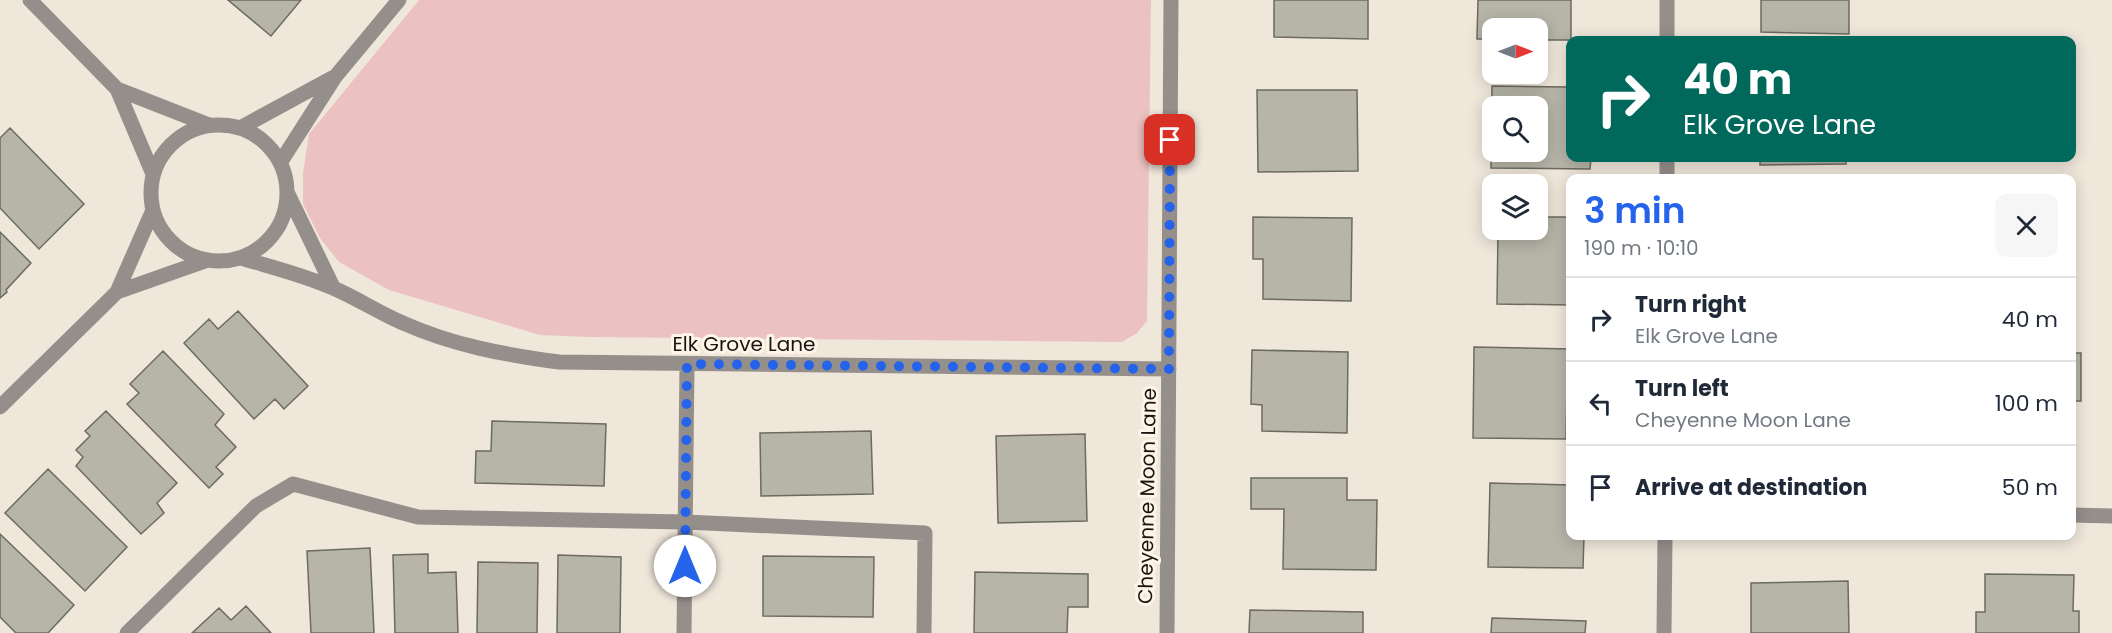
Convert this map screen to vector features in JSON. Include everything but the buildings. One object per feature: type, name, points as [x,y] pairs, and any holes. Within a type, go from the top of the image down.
[{"type":"street","points":[[30,0],[117,89],[153,174]]},
{"type":"street","points":[[280,163],[335,76],[399,0]]},
{"type":"street","name":"Cheyenne Moon Lane","points":[[1167,633],[1171,0]]},
{"type":"street","points":[[1667,0],[1667,36]]},
{"type":"street","points":[[240,128],[335,76]]},
{"type":"street","points":[[117,89],[209,125]]},
{"type":"street","points":[[288,194],[284,214],[275,232],[260,247],[241,258],[230,260],[208,260],[187,254],[170,241],[162,231],[150,198],[153,174],[171,144],[188,131],[209,125],[230,125],[240,128],[260,138],[275,153],[284,172],[288,194],[333,287]]},
{"type":"street","points":[[0,407],[117,292],[153,210]]},
{"type":"street","name":"Elk Grove Lane","points":[[241,258],[333,287],[404,324],[480,349],[559,362],[1169,369]]},
{"type":"street","points":[[117,292],[208,260]]},
{"type":"street","points":[[684,633],[687,364]]},
{"type":"street","points":[[127,633],[256,506],[293,484],[418,517],[685,522],[925,533],[924,633]]},
{"type":"street","points":[[2076,515],[2112,516]]},
{"type":"street","points":[[1664,633],[1665,540]]},
{"type":"shaded area","points":[[419,0],[1151,0],[1147,321],[1137,333],[1122,342],[588,337],[540,335],[389,290],[339,262],[320,238],[303,204],[303,173],[309,134]]},
{"type":"route","points":[[685,566],[687,364],[1169,369],[1170,140]]}]
